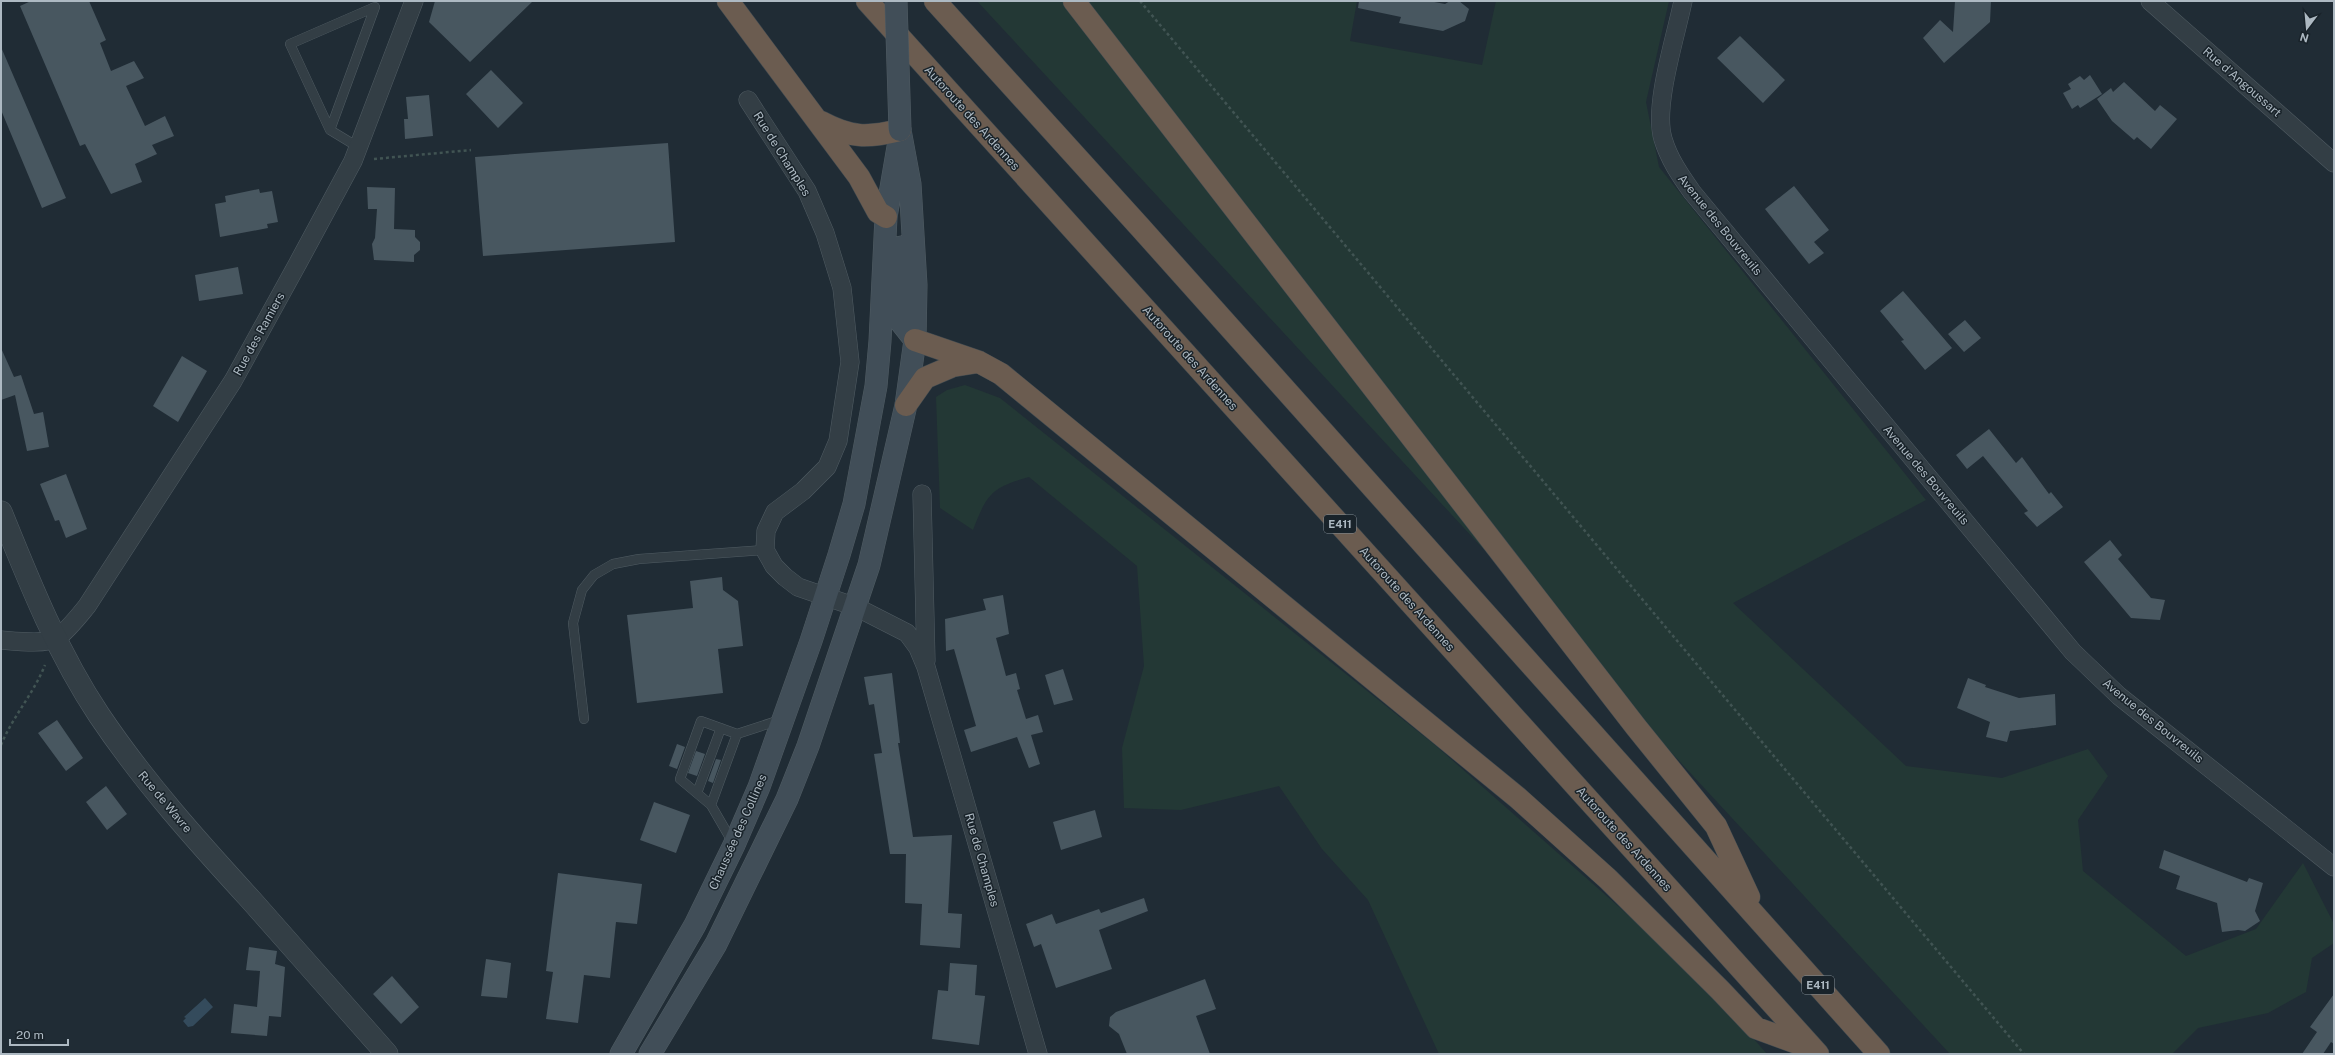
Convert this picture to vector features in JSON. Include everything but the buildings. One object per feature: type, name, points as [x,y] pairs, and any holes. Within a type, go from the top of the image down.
[{"type":"highway","points":[[728,1],[819,121],[859,177],[878,212],[886,218]]},
{"type":"highway","name":"Autoroute des Ardennes","points":[[867,1],[1815,1051]]},
{"type":"highway","name":"E411","points":[[935,1],[1758,916],[1879,1054]]},
{"type":"highway","points":[[1074,1],[1636,727],[1716,826],[1758,916]]},
{"type":"highway","points":[[819,121],[841,133],[865,136],[878,135],[900,130]]},
{"type":"highway","points":[[915,340],[979,362],[1001,374],[1014,384],[1518,798],[1608,879],[1720,990],[1756,1028],[1815,1051]]},
{"type":"highway","points":[[906,405],[925,378],[953,366],[979,362]]},
{"type":"main road","points":[[650,1054],[716,944],[787,799],[808,746],[856,607],[882,513],[906,405],[915,340],[916,285],[910,184],[900,130],[896,1]]},
{"type":"main road","points":[[900,130],[895,168],[900,205],[901,267],[898,312],[900,321],[915,340]]},
{"type":"main road","name":"Chaussée des Collines","points":[[621,1054],[695,925],[734,845],[759,787],[826,596],[854,504],[868,433],[880,341],[886,218],[895,168]]},
{"type":"street","name":"Rue des Ramiers","points":[[56,639],[87,606],[233,381],[355,154],[414,1]]},
{"type":"street","name":"Avenue des Bouvreuils","points":[[1683,1],[1661,103],[1663,137],[1676,169],[1692,192],[2073,652],[2119,696],[2334,867]]},
{"type":"street","name":"Rue d'Angoussart","points":[[2150,1],[2334,163]]},
{"type":"street","name":"Rue de Champles","points":[[748,100],[807,191],[825,233],[842,288],[850,362],[838,441],[827,467],[803,491],[775,512],[766,531],[764,550]]},
{"type":"street","name":"Rue de Champles","points":[[922,494],[926,667]]},
{"type":"street","name":"Rue de Wavre","points":[[1,512],[56,639],[98,714],[150,786],[387,1054]]},
{"type":"street","points":[[764,550],[774,566],[798,587],[826,596]]},
{"type":"street","name":"Rue de Champles","points":[[826,596],[856,607],[907,633],[918,648],[926,667],[1038,1054]]},
{"type":"street","points":[[1,640],[34,642],[56,639]]},
{"type":"lane","points":[[355,154],[330,130],[290,44],[376,4]]},
{"type":"lane","points":[[330,130],[376,4]]},
{"type":"lane","points":[[584,719],[573,623],[582,590],[594,575],[614,564],[639,559],[764,550]]},
{"type":"lane","points":[[734,845],[711,805],[680,779],[701,721],[737,734],[784,718]]},
{"type":"lane","points":[[697,793],[721,728]]},
{"type":"lane","points":[[711,805],[737,734]]},
{"type":"path","points":[[1140,1],[2024,1054]]},
{"type":"path","points":[[355,154],[471,150]]},
{"type":"path","points":[[1,745],[19,709],[39,680],[56,639]]},
{"type":"green space","points":[[977,1],[1357,1],[1350,41],[1482,65],[1496,1],[1669,1],[1646,102],[1659,167],[1926,500],[1733,603],[1906,766],[2002,778],[2088,749],[2108,776],[2078,820],[2083,871],[2186,956],[2256,929],[2303,863],[2334,924],[2334,943],[2312,958],[2306,992],[2268,1013],[2198,1028],[2172,1054],[1950,1054]]},
{"type":"green space","points":[[965,385],[1000,398],[1435,745],[1701,979],[1767,1054],[1439,1054],[1368,900],[1322,849],[1279,786],[1181,810],[1124,808],[1122,748],[1144,666],[1137,566],[1029,477],[1006,485],[992,494],[982,508],[973,530],[940,508],[936,397],[947,390]]},
{"type":"water","points":[[205,998],[213,1007],[193,1026],[188,1027],[183,1021],[186,1018],[184,1017]]}]
